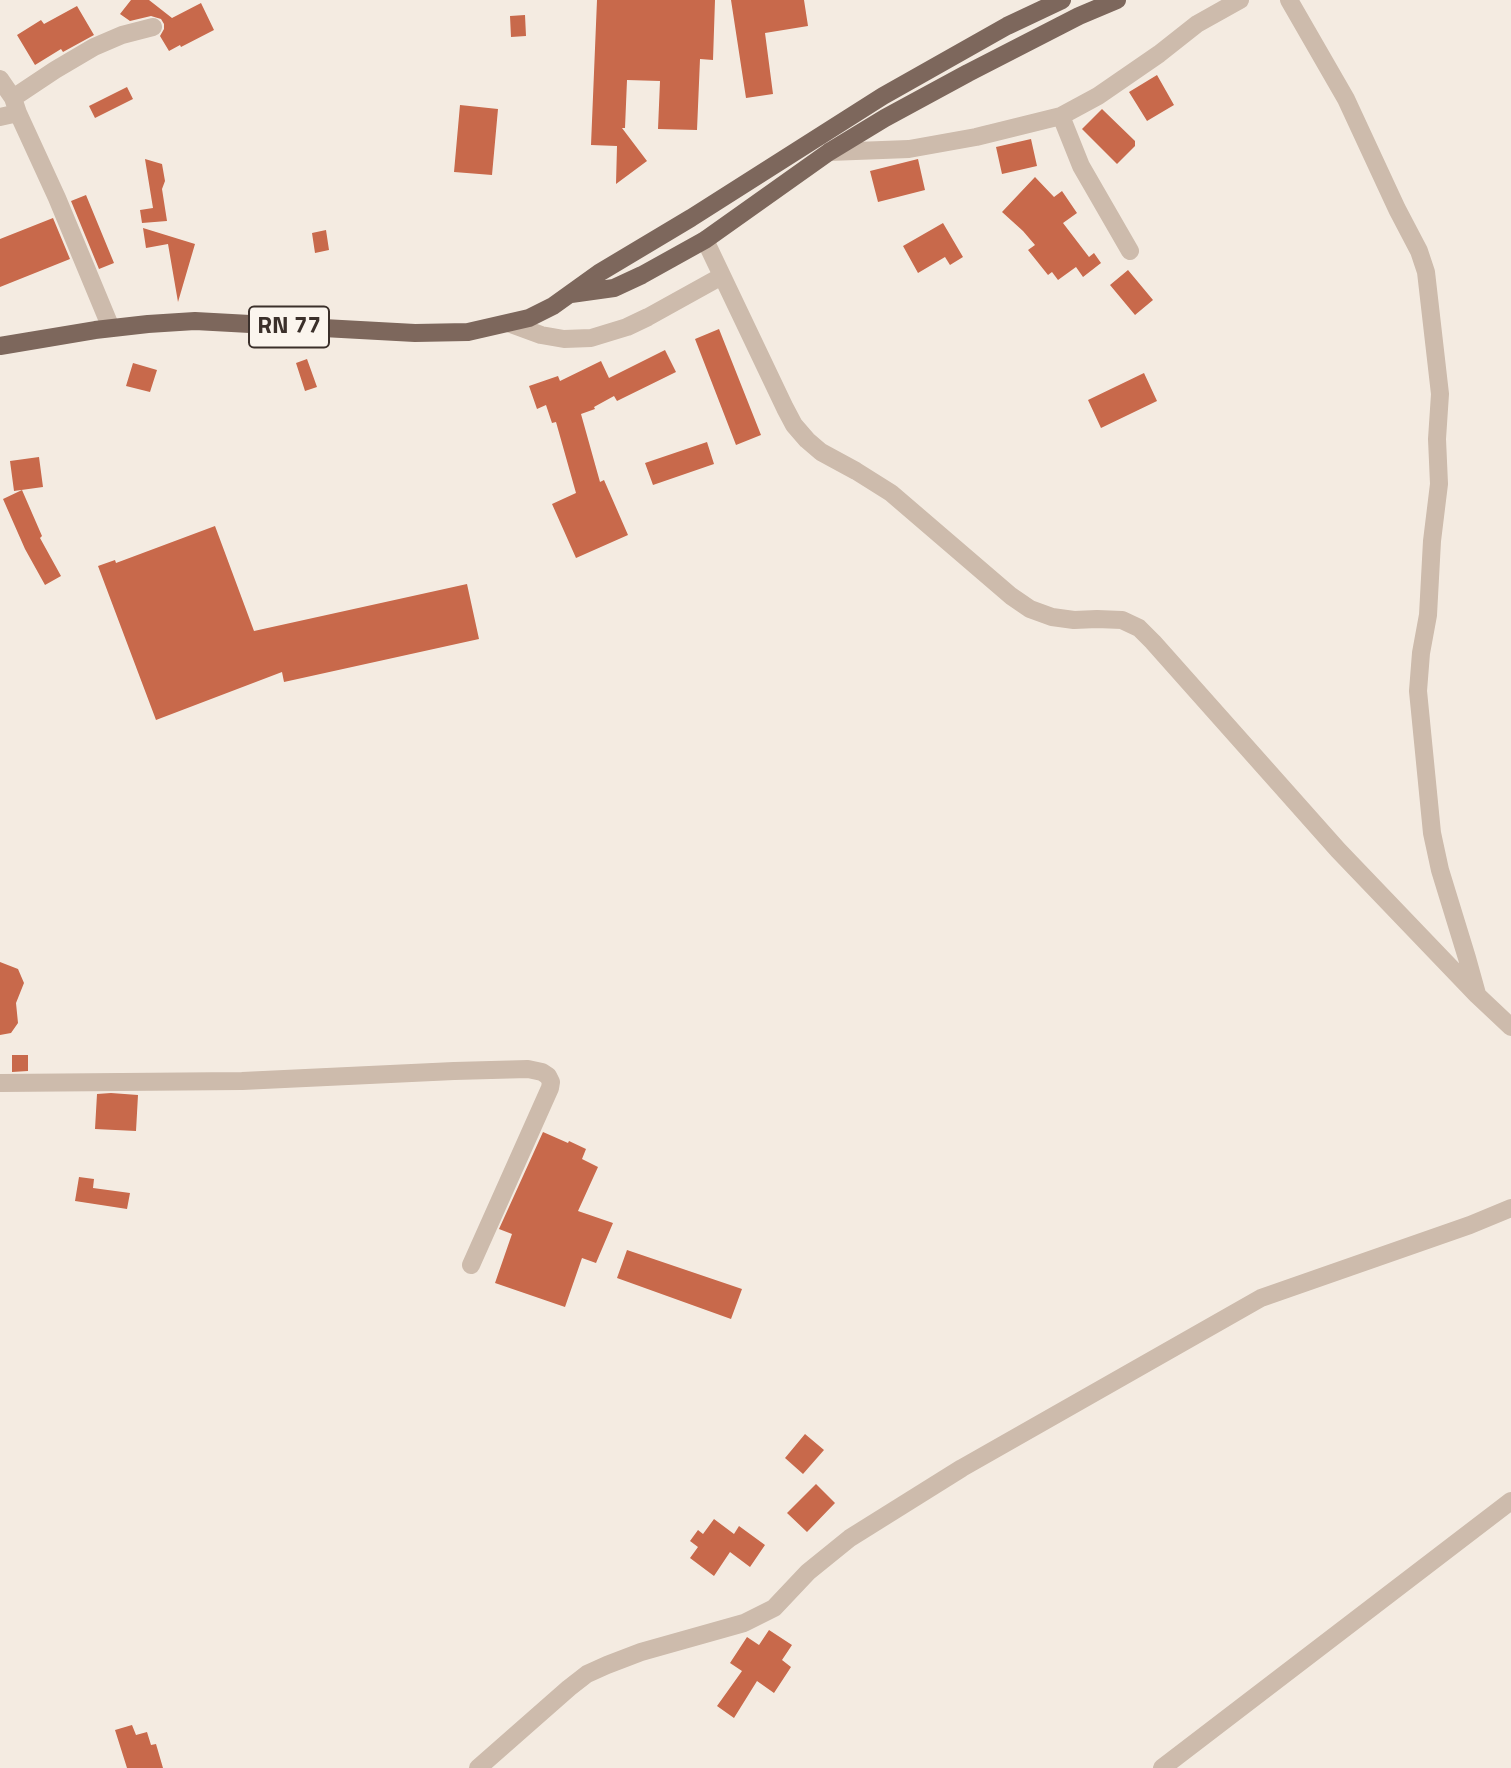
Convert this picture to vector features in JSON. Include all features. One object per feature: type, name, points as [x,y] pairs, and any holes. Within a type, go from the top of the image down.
[{"type":"main road","name":"RN 77","points":[[0,346],[111,328],[195,321],[415,333],[468,332],[511,324],[542,313],[599,273],[883,96],[1007,26],[1062,0]]},
{"type":"main road","points":[[571,294],[603,290],[642,275],[705,240],[829,152],[885,118],[1079,16],[1117,0]]},
{"type":"street","points":[[829,152],[909,149],[976,137],[1061,116],[1098,96],[1197,24],[1240,0]]},
{"type":"street","points":[[1289,0],[1346,100],[1419,251],[1426,272],[1440,394],[1438,484],[1428,615],[1418,691],[1432,833],[1440,870],[1477,995]]},
{"type":"street","points":[[10,109],[55,70],[94,47],[122,35],[153,27]]},
{"type":"street","points":[[0,79],[10,109],[35,147],[111,328]]},
{"type":"street","points":[[1061,116],[1081,166],[1130,251]]},
{"type":"street","points":[[705,240],[785,408],[794,425],[807,440],[821,452],[874,482],[899,500],[1011,596],[1030,609],[1052,617],[1074,620],[1122,620],[1139,628],[1338,850],[1511,1027]]},
{"type":"street","points":[[511,324],[541,335],[564,339],[591,338],[627,327],[722,276]]},
{"type":"street","points":[[0,1083],[242,1081],[528,1069],[542,1072],[548,1076],[550,1088],[471,1265]]},
{"type":"street","points":[[478,1768],[587,1674],[641,1652],[744,1623],[774,1608],[808,1572],[850,1538],[962,1468],[1261,1298],[1511,1208]]},
{"type":"street","points":[[1162,1768],[1511,1501]]},
{"type":"building","points":[[131,0],[149,0],[172,18],[201,3],[214,30],[169,51],[160,36],[164,29],[161,19],[151,16],[130,21],[120,14]]},
{"type":"building","points":[[597,0],[715,0],[713,60],[700,59],[697,130],[658,129],[660,81],[627,80],[625,128],[622,128],[647,161],[616,184],[617,146],[591,145]]},
{"type":"building","points":[[731,0],[804,0],[808,26],[765,33],[773,94],[746,98]]},
{"type":"building","points":[[77,6],[94,35],[63,52],[61,49],[35,65],[17,35],[41,20],[44,24]]},
{"type":"building","points":[[525,15],[526,36],[511,37],[510,16]]},
{"type":"building","points":[[1157,75],[1174,105],[1147,121],[1129,92]]},
{"type":"building","points":[[127,87],[133,99],[95,118],[89,106]]},
{"type":"building","points":[[460,105],[498,109],[492,175],[454,172]]},
{"type":"building","points":[[1102,109],[1135,141],[1135,146],[1117,164],[1082,129]]},
{"type":"building","points":[[1031,139],[1037,166],[1002,174],[996,147]]},
{"type":"building","points":[[145,159],[162,164],[165,181],[162,189],[167,221],[142,223],[140,210],[153,208]]},
{"type":"building","points":[[918,159],[925,190],[878,202],[870,171]]},
{"type":"building","points":[[1035,177],[1054,197],[1062,191],[1077,213],[1063,223],[1089,257],[1094,253],[1101,263],[1083,277],[1076,267],[1058,280],[1052,272],[1048,275],[1028,250],[1035,245],[1002,212]]},
{"type":"building","points":[[86,195],[114,263],[99,269],[71,201]]},
{"type":"building","points":[[53,218],[70,259],[0,287],[0,239]]},
{"type":"building","points":[[943,223],[963,257],[950,265],[945,257],[918,273],[903,246]]},
{"type":"building","points":[[143,228],[195,244],[178,302],[168,244],[146,248]]},
{"type":"building","points":[[326,230],[329,250],[315,253],[312,233]]},
{"type":"building","points":[[1128,270],[1153,300],[1135,315],[1110,285]]},
{"type":"building","points":[[719,329],[761,435],[736,445],[695,339]]},
{"type":"building","points":[[665,350],[676,372],[617,401],[614,396],[594,407],[595,409],[581,414],[600,482],[604,480],[628,535],[576,558],[552,504],[576,493],[556,422],[552,423],[546,405],[537,409],[529,386],[558,376],[560,381],[601,361],[609,378]]},
{"type":"building","points":[[307,359],[317,387],[305,391],[296,363]]},
{"type":"building","points":[[133,363],[157,370],[150,392],[126,386]]},
{"type":"building","points":[[1144,373],[1157,401],[1101,428],[1088,400]]},
{"type":"building","points":[[707,442],[714,464],[653,485],[645,463]]},
{"type":"building","points":[[39,457],[43,487],[14,491],[10,461]]},
{"type":"building","points":[[22,490],[42,536],[40,538],[61,576],[45,585],[25,549],[3,499]]},
{"type":"building","points":[[215,526],[254,631],[467,584],[479,639],[284,682],[282,672],[156,720],[98,566],[115,560],[116,563]]},
{"type":"building","points":[[0,962],[18,969],[24,983],[16,1003],[18,1023],[11,1033],[0,1035]]},
{"type":"building","points":[[12,1055],[28,1055],[28,1071],[12,1072]]},
{"type":"building","points":[[97,1094],[138,1095],[136,1131],[95,1129]]},
{"type":"building","points":[[543,1132],[586,1149],[582,1159],[598,1167],[578,1211],[613,1223],[596,1263],[582,1258],[565,1307],[495,1283],[512,1234],[499,1229]]},
{"type":"building","points":[[79,1177],[94,1179],[93,1188],[130,1193],[127,1209],[75,1201]]},
{"type":"building","points":[[627,1250],[742,1289],[731,1319],[617,1278]]},
{"type":"building","points":[[805,1434],[824,1450],[803,1474],[785,1458]]},
{"type":"building","points":[[816,1484],[835,1503],[807,1532],[787,1513]]},
{"type":"building","points":[[714,1519],[734,1534],[739,1526],[765,1545],[750,1567],[730,1552],[714,1576],[690,1558],[698,1547],[690,1541],[698,1530],[703,1534]]},
{"type":"building","points":[[769,1630],[792,1645],[782,1660],[791,1667],[774,1693],[757,1681],[734,1718],[717,1706],[742,1671],[730,1663],[747,1637],[759,1645]]},
{"type":"building","points":[[132,1725],[136,1735],[147,1732],[151,1745],[156,1744],[163,1768],[127,1768],[115,1730]]}]
